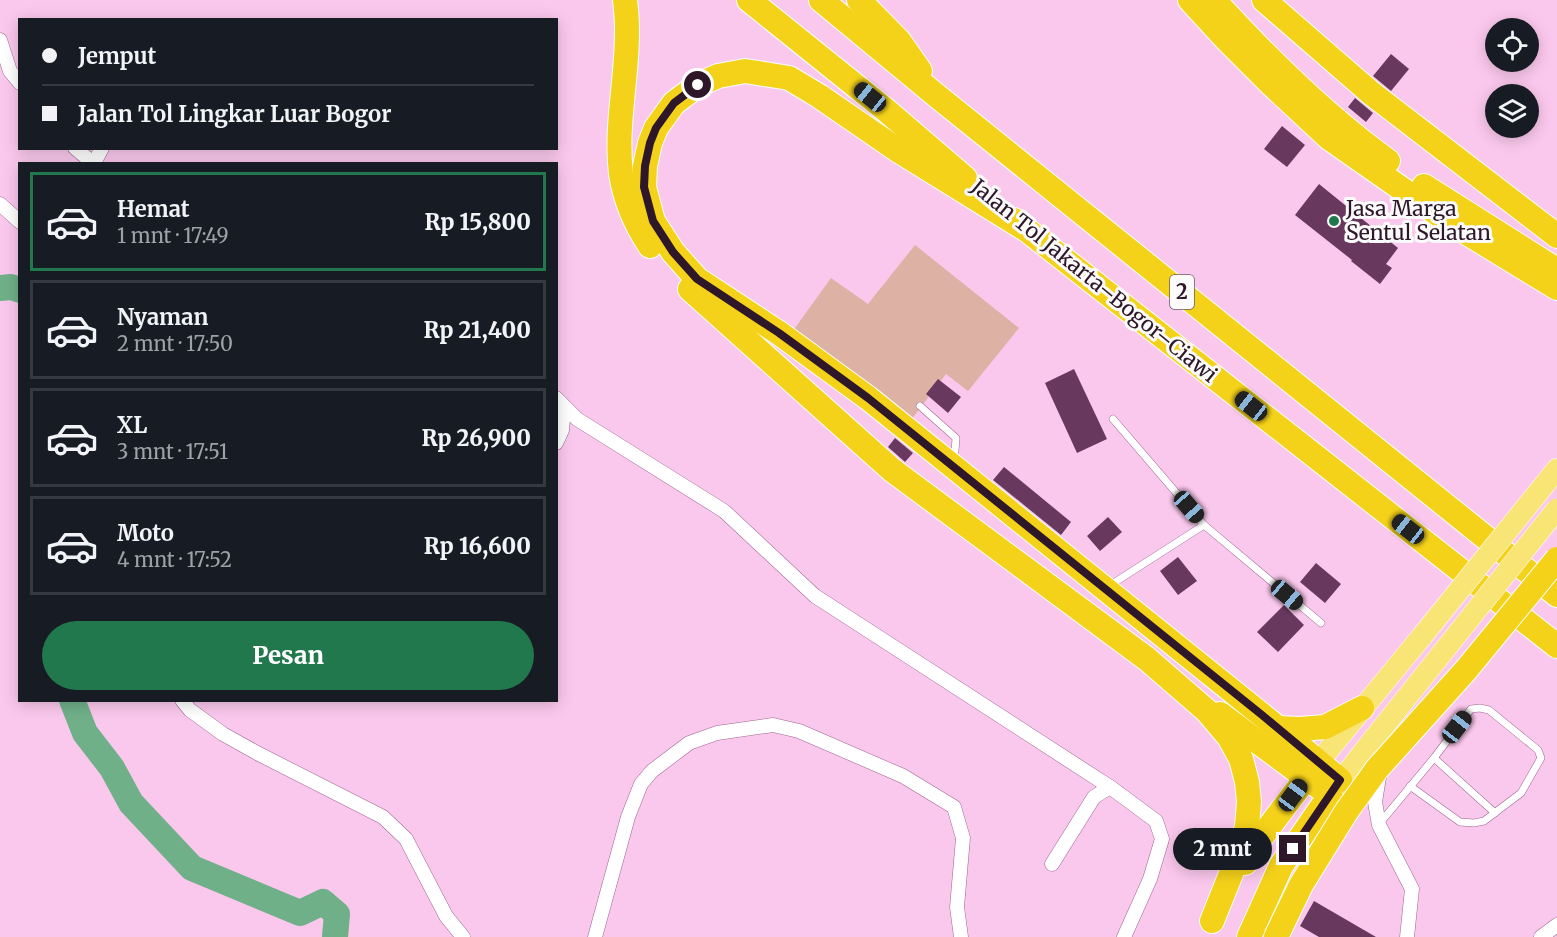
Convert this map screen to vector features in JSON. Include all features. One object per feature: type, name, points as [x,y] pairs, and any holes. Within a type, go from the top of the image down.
[{"type":"highway","points":[[625,0],[627,27],[619,144],[621,176],[640,230],[654,251],[678,278],[892,470],[1147,659],[1312,770],[1335,788],[1281,867],[1249,937]]},
{"type":"highway","name":"Jalan Tol Jakarta–Bogor–Ciawi","points":[[749,0],[887,111],[1025,230],[1557,646]]},
{"type":"highway","name":"2","points":[[821,0],[937,96],[1557,594]]},
{"type":"highway","points":[[859,0],[899,41],[937,96]]},
{"type":"highway","points":[[1190,0],[1263,76],[1329,138],[1452,224],[1557,288]]},
{"type":"highway","points":[[1214,0],[1257,47],[1328,112],[1380,155],[1410,177],[1557,271]]},
{"type":"highway","points":[[1264,0],[1371,93],[1557,236]]},
{"type":"highway","points":[[1025,230],[899,151],[789,78],[745,71],[718,76],[698,85],[674,103],[656,128],[645,166],[644,187],[653,221],[673,252],[697,279],[796,345],[868,398],[1278,728],[1312,770]]},
{"type":"highway","points":[[1276,937],[1301,885],[1346,812],[1371,778],[1466,670],[1557,559]]},
{"type":"highway","points":[[1147,659],[1207,711],[1229,737],[1241,759],[1247,782],[1249,802],[1247,826],[1208,929]]},
{"type":"highway","points":[[1278,728],[1325,727],[1362,708]]},
{"type":"highway","points":[[1208,929],[1254,847],[1312,770]]},
{"type":"main road","points":[[1312,770],[1551,476]]},
{"type":"main road","points":[[1335,788],[1557,509]]},
{"type":"street","points":[[0,40],[10,71],[18,81]]},
{"type":"street","points":[[77,150],[92,162]]},
{"type":"street","points":[[0,204],[18,220]]},
{"type":"street","points":[[558,439],[562,430],[560,403]]},
{"type":"street","points":[[560,403],[578,419],[724,511],[815,596],[1110,787],[1156,821],[1162,839],[1149,879],[1124,937]]},
{"type":"street","points":[[184,702],[190,710],[223,734],[383,817],[406,839],[446,916],[463,937]]},
{"type":"street","points":[[595,937],[628,817],[641,784],[652,771],[689,743],[717,733],[773,725],[799,731],[903,776],[954,807],[963,838],[957,907],[961,937]]},
{"type":"street","points":[[1364,750],[1380,772],[1375,802],[1379,825],[1412,889],[1407,937]]},
{"type":"street","points":[[1052,864],[1094,797],[1110,787]]},
{"type":"street","points":[[1541,937],[1557,925]]},
{"type":"lane","points":[[920,406],[956,438],[955,451],[947,462]]},
{"type":"lane","points":[[1113,419],[1204,525],[1321,623]]},
{"type":"lane","points":[[1105,589],[1204,525]]},
{"type":"lane","points":[[1379,825],[1471,709],[1489,710],[1538,750],[1541,758],[1521,793],[1484,821],[1474,824],[1460,822],[1410,786]]},
{"type":"lane","points":[[1434,758],[1495,813]]},
{"type":"shaded area","points":[[915,245],[1019,328],[968,391],[946,374],[905,428],[787,339],[831,278],[868,304]]},
{"type":"building","points":[[1391,54],[1409,69],[1391,91],[1373,76]]},
{"type":"building","points":[[1355,98],[1373,113],[1366,122],[1348,107]]},
{"type":"building","points":[[1282,126],[1305,145],[1287,167],[1264,149]]},
{"type":"building","points":[[1319,184],[1398,248],[1386,264],[1392,268],[1380,284],[1295,215]]},
{"type":"building","points":[[1074,369],[1107,439],[1077,453],[1045,383]]},
{"type":"building","points":[[938,379],[961,397],[948,413],[926,394]]},
{"type":"building","points":[[895,438],[913,453],[905,462],[888,447]]},
{"type":"building","points":[[1004,467],[1071,522],[1061,535],[993,480]]},
{"type":"building","points":[[1108,517],[1122,532],[1100,551],[1087,536]]},
{"type":"building","points":[[1178,557],[1197,581],[1178,595],[1160,571]]},
{"type":"building","points":[[1316,563],[1341,584],[1325,603],[1300,582]]},
{"type":"building","points":[[1284,605],[1304,625],[1278,652],[1257,632]]},
{"type":"building","points":[[1314,901],[1376,937],[1319,937],[1300,926]]},
{"type":"waterway","points":[[0,288],[11,287],[18,289]]},
{"type":"waterway","points":[[73,702],[85,733],[112,768],[131,803],[192,868],[300,913],[323,902],[337,914],[335,937]]},
{"type":"place","name":"Jasa Marga Sentul Selatan","points":[[1334,221]]},
{"type":"route","points":[[698,85],[674,103],[656,128],[645,166],[644,187],[653,221],[673,252],[697,279],[779,333],[868,398],[1340,780],[1293,849]]}]
